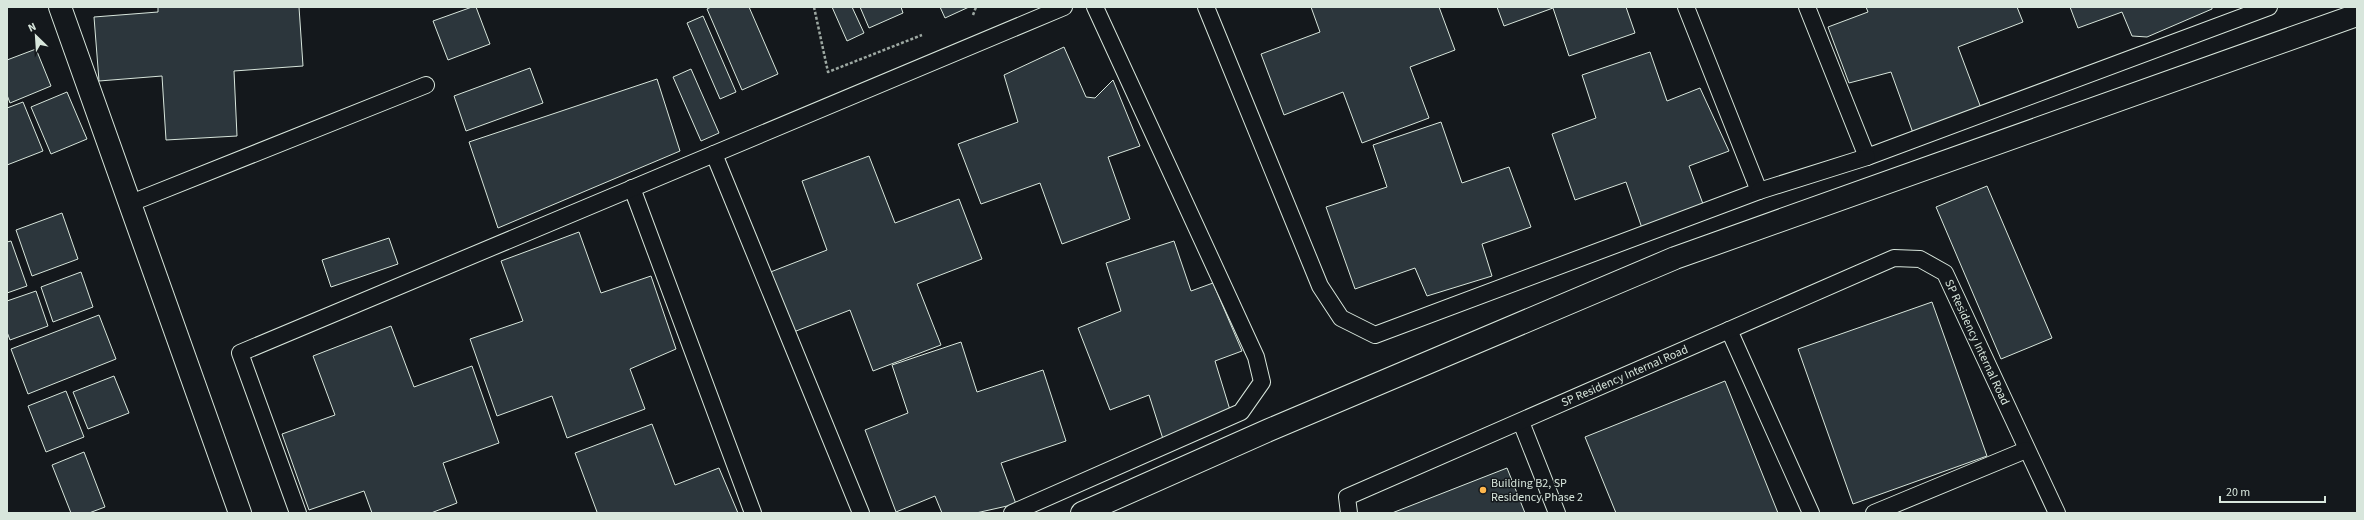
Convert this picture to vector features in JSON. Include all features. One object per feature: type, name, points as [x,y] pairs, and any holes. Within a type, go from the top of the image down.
[{"type":"street","points":[[60,7],[131,203],[240,513]]},
{"type":"street","points":[[1082,513],[1270,430],[1675,258],[2354,13]]},
{"type":"lane","points":[[298,513],[240,352],[1064,7]]},
{"type":"lane","points":[[1012,513],[1241,412],[1262,382],[1256,357],[1095,7]]},
{"type":"lane","points":[[1206,7],[1320,286],[1341,318],[1375,336],[1759,191],[1867,158],[2269,7]]},
{"type":"lane","points":[[1686,7],[1759,191]]},
{"type":"lane","points":[[1807,7],[1867,158]]},
{"type":"lane","points":[[131,203],[426,85]]},
{"type":"lane","points":[[714,154],[861,513]]},
{"type":"lane","points":[[632,188],[753,513]]},
{"type":"lane","name":"SP Residency Internal Road","points":[[1349,513],[1347,497],[1894,258],[1920,259],[1945,273],[2026,450],[2057,513]]},
{"type":"lane","points":[[1729,330],[1811,513]]},
{"type":"lane","points":[[1520,422],[1557,513]]},
{"type":"lane","points":[[1874,513],[2026,450]]},
{"type":"path","points":[[814,7],[828,72],[930,32]]},
{"type":"path","points":[[966,18],[974,15],[976,7]]},
{"type":"building","points":[[158,7],[299,7],[303,66],[234,71],[237,136],[166,140],[162,76],[99,81],[94,17],[158,12]]},
{"type":"building","points":[[472,7],[476,7],[490,44],[448,60],[433,21]]},
{"type":"building","points":[[711,7],[749,7],[778,74],[742,90],[707,9]]},
{"type":"building","points":[[832,7],[852,7],[864,33],[847,41]]},
{"type":"building","points":[[860,7],[901,7],[903,13],[869,28]]},
{"type":"building","points":[[940,7],[969,7],[945,18]]},
{"type":"building","points":[[1311,7],[1439,7],[1455,50],[1410,67],[1429,118],[1362,143],[1343,92],[1284,115],[1261,54],[1320,32]]},
{"type":"building","points":[[1497,7],[1626,7],[1635,33],[1569,56],[1553,8],[1504,26]]},
{"type":"building","points":[[1866,7],[2017,7],[2023,22],[1958,47],[1981,108],[1913,133],[1891,72],[1849,83],[1828,27],[1868,12]]},
{"type":"building","points":[[2070,7],[2212,7],[2212,9],[2147,37],[2132,36],[2122,12],[2078,28]]},
{"type":"building","points":[[703,16],[736,92],[720,99],[687,23]]},
{"type":"building","points":[[1064,47],[1086,97],[1095,98],[1113,80],[1140,146],[1108,157],[1130,219],[1062,244],[1040,183],[981,204],[958,144],[1018,122],[1004,75]]},
{"type":"building","points":[[36,49],[51,86],[10,103],[7,95],[7,60]]},
{"type":"building","points":[[1650,52],[1667,101],[1700,88],[1729,151],[1689,166],[1703,204],[1643,231],[1626,182],[1575,200],[1552,134],[1596,118],[1582,75]]},
{"type":"building","points":[[530,68],[543,103],[466,131],[454,96]]},
{"type":"building","points":[[691,69],[719,133],[701,141],[673,77]]},
{"type":"building","points":[[657,79],[680,151],[498,228],[469,142]]},
{"type":"building","points":[[67,92],[87,139],[51,154],[31,107]]},
{"type":"building","points":[[23,102],[43,151],[7,165],[7,108]]},
{"type":"building","points":[[1441,122],[1462,183],[1509,167],[1531,227],[1482,244],[1492,276],[1427,296],[1415,268],[1355,289],[1326,207],[1387,187],[1373,145]]},
{"type":"building","points":[[869,156],[895,223],[959,199],[982,259],[917,284],[941,345],[873,371],[850,310],[791,333],[768,273],[827,250],[802,181]]},
{"type":"building","points":[[1987,186],[2052,338],[2001,359],[1936,207]]},
{"type":"building","points":[[62,213],[78,259],[32,276],[16,230]]},
{"type":"building","points":[[579,232],[601,293],[651,276],[676,349],[630,369],[645,409],[567,438],[552,396],[497,416],[470,339],[523,321],[501,261]]},
{"type":"building","points":[[389,238],[398,264],[331,287],[322,260]]},
{"type":"building","points":[[11,241],[27,286],[7,293],[7,242]]},
{"type":"building","points":[[1174,241],[1191,291],[1213,283],[1242,351],[1215,361],[1230,410],[1163,439],[1149,395],[1110,410],[1078,328],[1121,311],[1106,263]]},
{"type":"building","points":[[81,272],[93,307],[53,322],[41,287]]},
{"type":"building","points":[[36,291],[48,326],[10,340],[7,332],[7,301]]},
{"type":"building","points":[[1932,302],[1987,456],[1853,504],[1798,349]]},
{"type":"building","points":[[99,315],[116,359],[28,394],[11,349]]},
{"type":"building","points":[[391,326],[414,387],[472,366],[499,443],[443,463],[457,503],[431,513],[372,513],[364,491],[309,510],[282,434],[335,415],[313,356]]},
{"type":"building","points":[[961,342],[977,392],[1043,370],[1066,441],[1001,463],[1016,504],[976,513],[942,513],[935,496],[896,512],[865,430],[908,413],[892,365]]},
{"type":"building","points":[[114,376],[129,413],[88,429],[73,392]]},
{"type":"building","points":[[1725,381],[1778,513],[1616,513],[1585,437]]},
{"type":"building","points":[[66,391],[84,437],[46,452],[28,406]]},
{"type":"building","points":[[652,424],[675,485],[719,468],[738,513],[596,513],[597,512],[575,453]]},
{"type":"building","points":[[84,452],[105,507],[89,513],[71,513],[52,465]]},
{"type":"building","name":"Building B2, SP Residency Phase 2","points":[[1507,468],[1525,513],[1392,513]]},
{"type":"place","name":"Building B2, SP Residency Phase 2","points":[[1483,490]]}]
